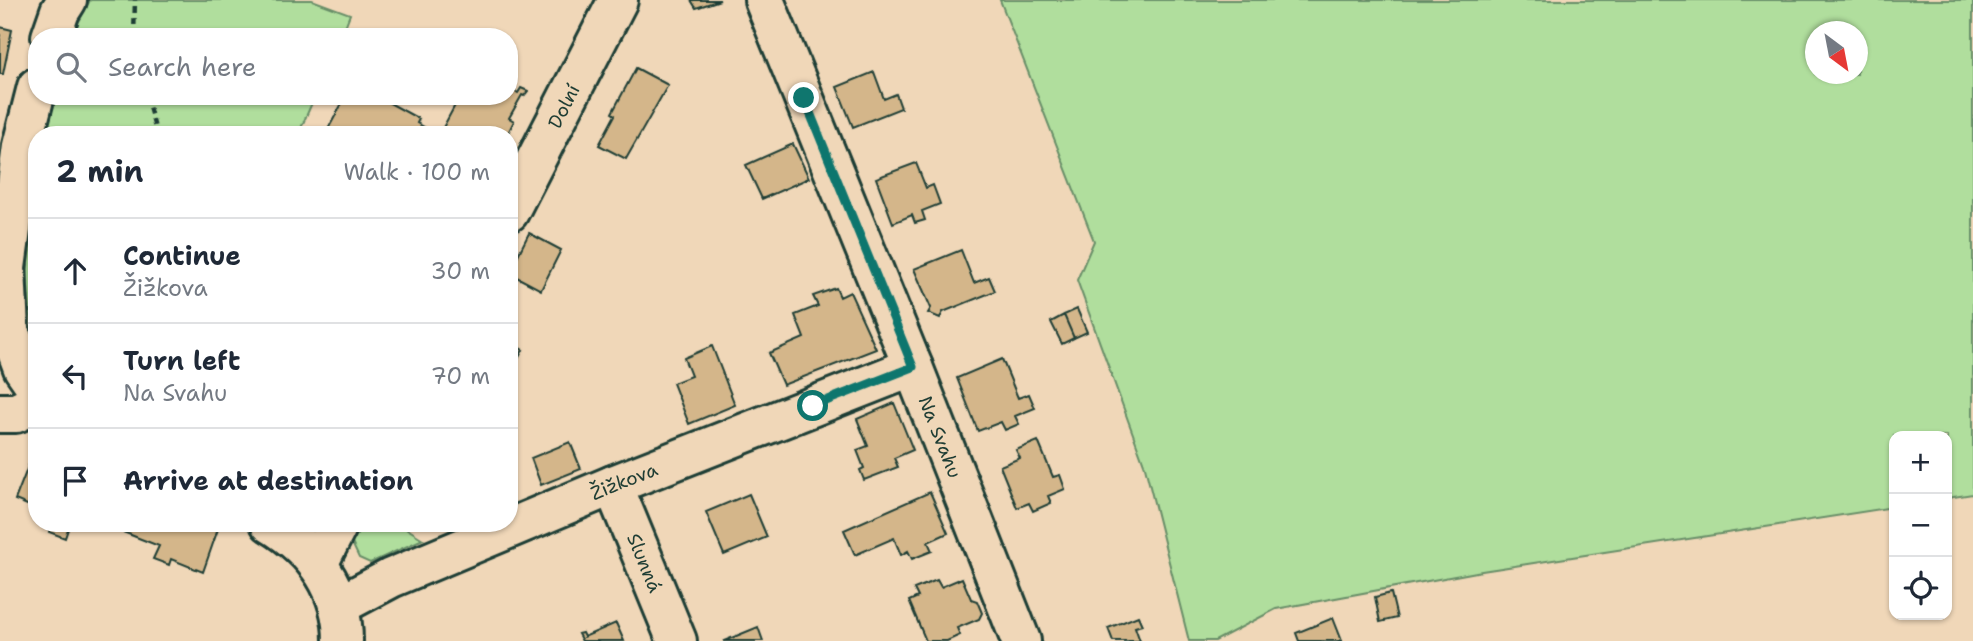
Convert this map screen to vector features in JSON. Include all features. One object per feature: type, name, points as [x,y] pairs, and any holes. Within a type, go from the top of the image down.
[{"type":"street","points":[[54,28],[67,0]]},
{"type":"street","name":"Dolní","points":[[518,194],[618,0]]},
{"type":"street","name":"Na Svahu","points":[[764,0],[1021,641]]},
{"type":"street","points":[[28,375],[9,330],[6,268],[22,146],[32,105]]},
{"type":"street","name":"Žižkova","points":[[518,525],[913,367]]},
{"type":"street","points":[[0,413],[16,413],[28,407]]},
{"type":"street","name":"Slunná","points":[[613,485],[677,641]]},
{"type":"street","points":[[283,532],[299,543],[318,564],[332,586],[341,623]]},
{"type":"street","points":[[318,564],[334,532]]},
{"type":"street","name":"Žižkova","points":[[341,623],[391,578],[501,532]]},
{"type":"path","points":[[134,28],[135,0]]},
{"type":"path","points":[[149,105],[154,126]]},
{"type":"green space","points":[[90,0],[312,0],[350,14],[345,28],[76,28]]},
{"type":"green space","points":[[1000,0],[1973,0],[1973,494],[1952,497],[1952,431],[1889,431],[1889,508],[1482,571],[1276,609],[1215,641],[1189,641],[1145,467],[1077,280],[1094,241]]},
{"type":"green space","points":[[51,105],[311,105],[302,126],[47,126]]},
{"type":"green space","points":[[354,532],[412,532],[423,539],[370,563],[359,558],[351,541]]},
{"type":"building","points":[[691,0],[720,0],[696,8]]},
{"type":"building","points":[[0,27],[12,30],[3,74],[0,74]]},
{"type":"building","points":[[636,68],[668,85],[626,159],[599,145],[615,115],[612,113]]},
{"type":"building","points":[[874,72],[884,99],[896,94],[901,108],[853,127],[837,87]]},
{"type":"building","points":[[521,88],[528,91],[518,102]]},
{"type":"building","points":[[341,105],[393,105],[419,119],[417,123],[422,126],[330,126]]},
{"type":"building","points":[[455,105],[516,105],[509,118],[514,121],[512,126],[444,126]]},
{"type":"building","points":[[793,144],[809,178],[762,199],[746,165]]},
{"type":"building","points":[[916,163],[926,188],[933,185],[940,204],[922,211],[925,220],[915,223],[912,215],[893,223],[876,178]]},
{"type":"building","points":[[529,233],[561,250],[541,290],[518,278],[518,255]]},
{"type":"building","points":[[961,250],[974,283],[989,277],[995,291],[943,312],[940,318],[928,313],[931,308],[914,269]]},
{"type":"building","points":[[836,288],[840,297],[850,292],[876,349],[783,385],[769,353],[804,338],[795,315],[818,306],[813,296]]},
{"type":"building","points":[[1077,309],[1087,332],[1074,338],[1064,315]]},
{"type":"building","points":[[1064,315],[1074,338],[1062,344],[1051,322]]},
{"type":"building","points":[[712,346],[735,405],[689,424],[673,383],[691,376],[684,358]]},
{"type":"building","points":[[1002,359],[1018,398],[1029,394],[1035,408],[1015,416],[1019,424],[1005,430],[1001,422],[978,431],[957,378]]},
{"type":"building","points":[[894,403],[913,450],[894,458],[898,467],[864,480],[860,470],[864,468],[857,450],[868,446],[857,419]]},
{"type":"building","points":[[1038,441],[1053,477],[1060,475],[1065,489],[1048,496],[1051,503],[1033,511],[1029,503],[1017,508],[1000,466],[1020,458],[1016,450]]},
{"type":"building","points":[[570,442],[581,469],[541,485],[531,458]]},
{"type":"building","points":[[28,467],[28,505],[15,500]]},
{"type":"building","points":[[930,492],[948,533],[928,542],[932,551],[912,559],[908,551],[901,555],[894,538],[855,555],[844,530]]},
{"type":"building","points":[[749,494],[767,537],[724,555],[706,512]]},
{"type":"building","points":[[49,532],[67,532],[65,538]]},
{"type":"building","points":[[123,532],[217,532],[203,572],[171,559],[169,565],[153,559],[159,546]]},
{"type":"building","points":[[962,578],[971,599],[977,601],[982,613],[979,619],[957,628],[960,635],[947,641],[926,641],[909,601],[918,597],[914,589],[937,580],[941,587]]},
{"type":"building","points":[[1391,593],[1397,618],[1380,622],[1375,597]]},
{"type":"building","points":[[1138,616],[1142,625],[1135,627],[1140,641],[1113,641],[1108,628]]},
{"type":"building","points":[[1333,618],[1342,641],[1299,641],[1296,633]]},
{"type":"building","points":[[616,623],[624,641],[582,641],[578,634],[582,633],[584,637]]},
{"type":"building","points":[[758,627],[763,641],[724,641]]},
{"type":"route","points":[[804,98],[913,367],[813,406]]}]
